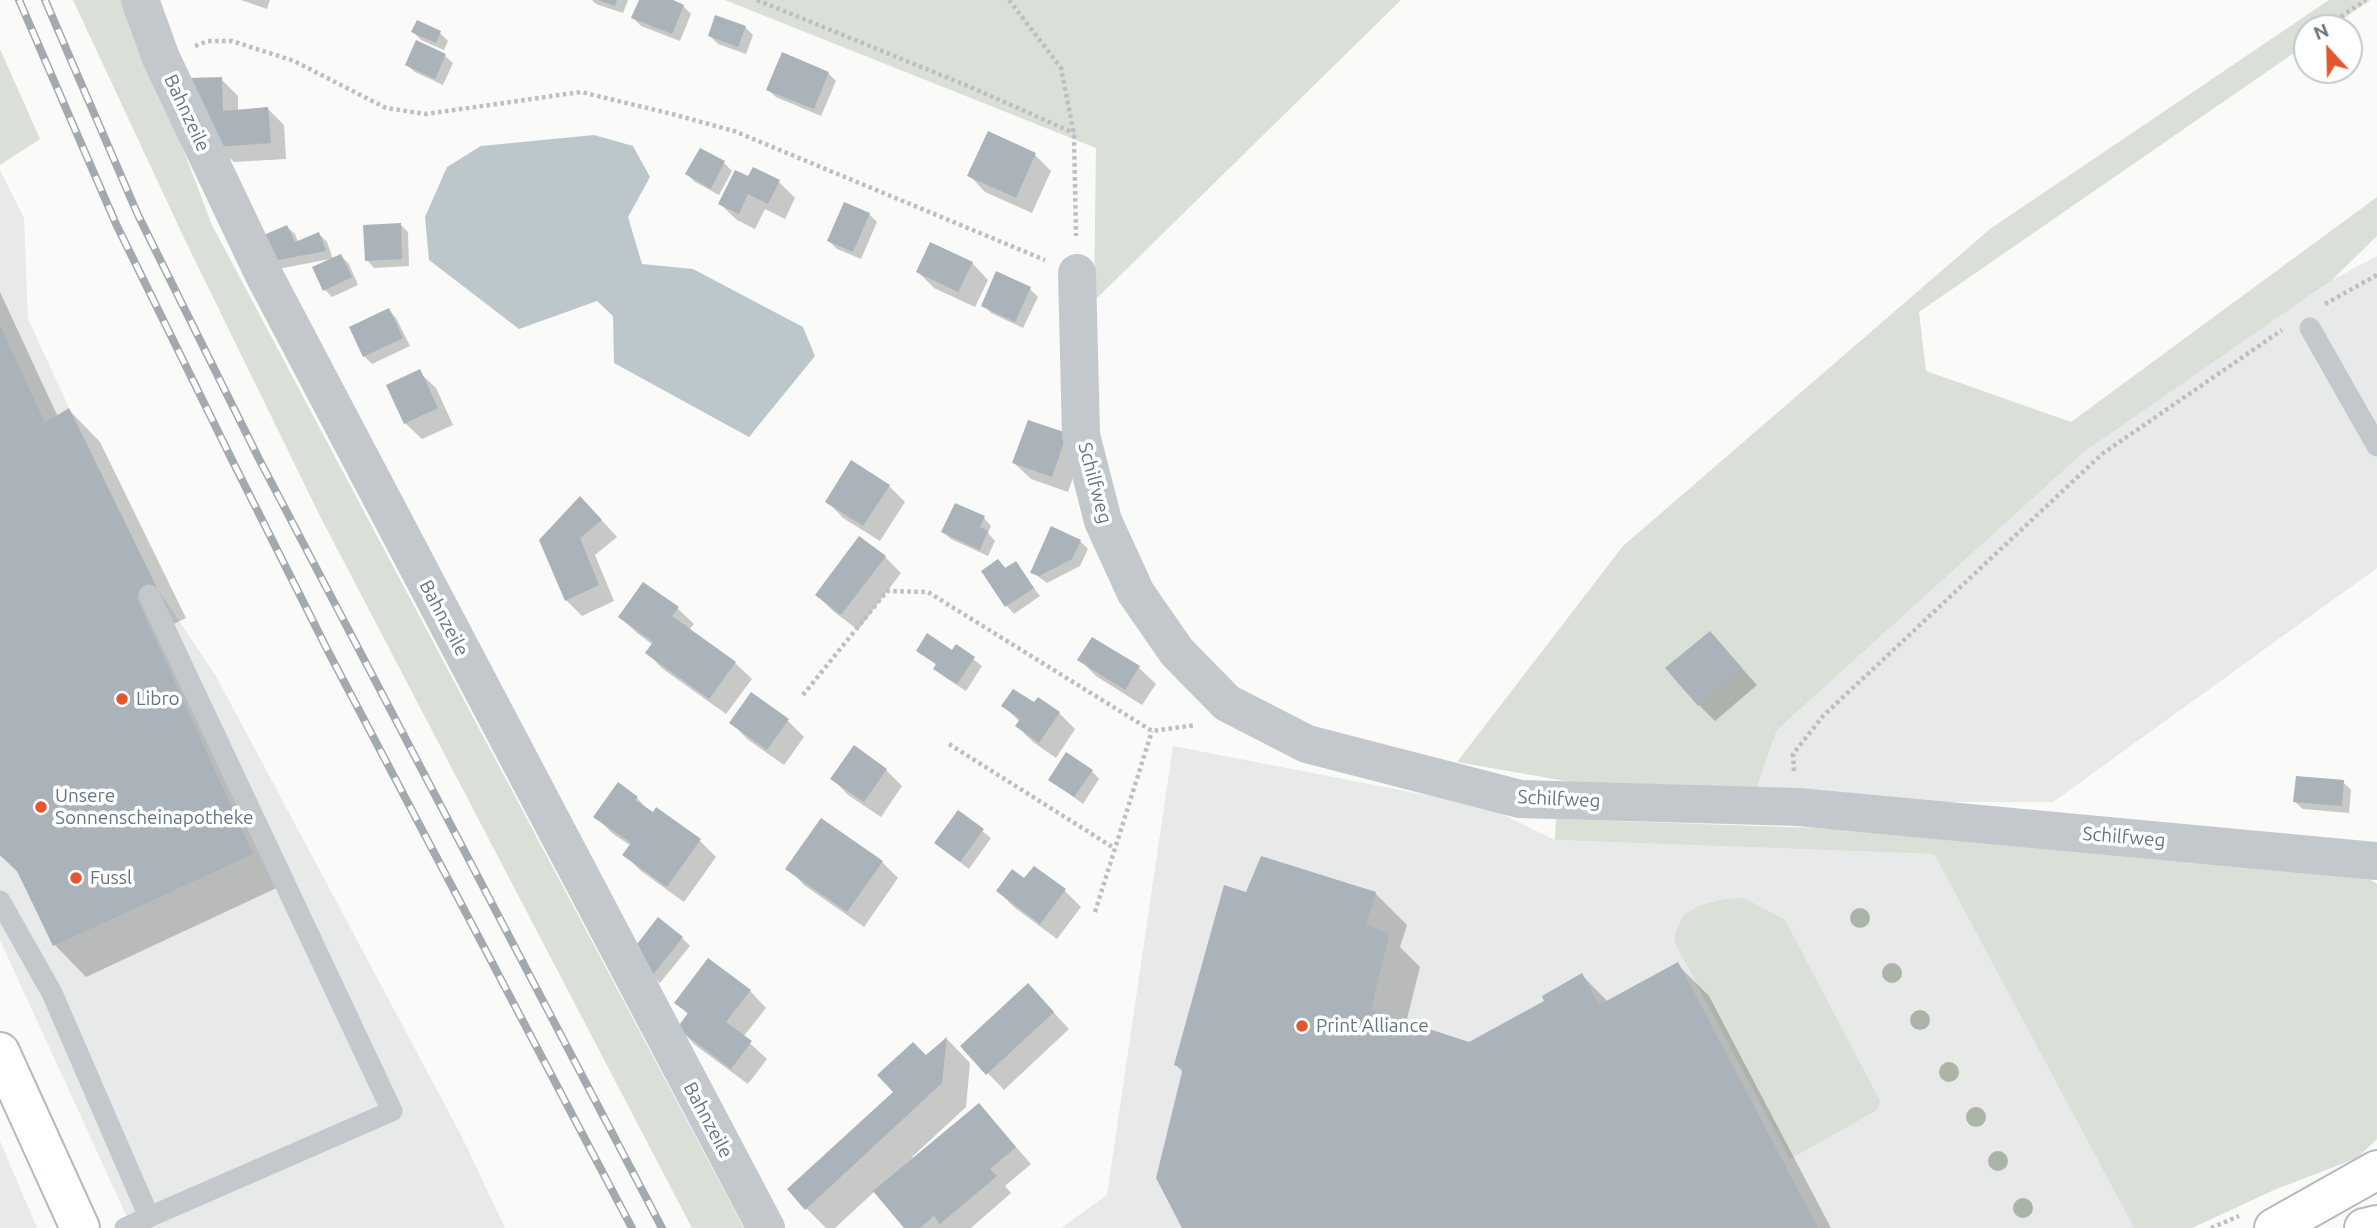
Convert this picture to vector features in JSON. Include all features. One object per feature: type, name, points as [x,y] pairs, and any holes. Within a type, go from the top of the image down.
[{"type":"main road","points":[[0,1052],[80,1228]]},
{"type":"main road","points":[[2274,1228],[2377,1170]]},
{"type":"main road","points":[[2364,1228],[2377,1225]]},
{"type":"street","name":"Bahnzeile","points":[[140,0],[161,58],[264,275],[766,1228]]},
{"type":"street","name":"Schilfweg","points":[[1077,273],[1082,435],[1104,521],[1136,593],[1177,652],[1227,702],[1307,744],[1520,799],[1798,807],[2377,861]]},
{"type":"lane","points":[[2310,328],[2377,446]]},
{"type":"lane","points":[[125,1228],[392,1111],[149,596]]},
{"type":"lane","points":[[0,901],[52,993],[149,1217]]},
{"type":"path","points":[[757,0],[968,86],[1074,134]]},
{"type":"path","points":[[161,58],[208,41],[232,41],[294,61],[386,108],[425,114],[581,92],[734,131],[1077,273],[1074,134],[1060,68],[1009,0]]},
{"type":"path","points":[[2344,14],[2366,0]]},
{"type":"path","points":[[2320,307],[2377,275]]},
{"type":"path","points":[[1798,807],[1793,754],[1823,716],[2102,454],[2286,327]]},
{"type":"path","points":[[803,695],[887,591],[929,592],[1152,731],[1201,724],[1227,702]]},
{"type":"path","points":[[1095,912],[1152,731]]},
{"type":"path","points":[[949,744],[1114,848]]},
{"type":"shaded area","points":[[73,0],[126,0],[212,225],[744,1228],[692,1228],[320,516],[185,240]]},
{"type":"shaded area","points":[[725,0],[1401,0],[1094,301],[1096,148]]},
{"type":"shaded area","points":[[2329,0],[2370,0],[2350,14],[2308,14]]},
{"type":"shaded area","points":[[2293,24],[2293,54],[1919,312],[1926,371],[2071,422],[2377,197],[2377,236],[2332,280],[2084,452],[1777,730],[1755,792],[1639,794],[1457,762],[1623,546],[1990,229]]},
{"type":"shaded area","points":[[0,49],[40,139],[0,165]]},
{"type":"shaded area","points":[[594,135],[633,146],[650,177],[628,217],[642,264],[693,269],[803,327],[815,356],[749,437],[614,363],[613,316],[597,301],[519,329],[429,260],[425,217],[447,167],[481,146]]},
{"type":"shaded area","points":[[0,170],[24,218],[28,319],[69,408],[156,586],[217,678],[461,1135],[505,1228],[132,1228],[0,940]]},
{"type":"shaded area","points":[[2377,256],[2377,568],[2053,802],[1921,802],[1755,792],[1777,730],[2084,452],[2332,280]]},
{"type":"shaded area","points":[[1173,746],[1488,807],[1555,840],[1934,854],[2134,1228],[1061,1228],[1107,1195]]},
{"type":"shaded area","points":[[1556,819],[2046,836],[2348,866],[2377,884],[2377,1139],[2357,1158],[2274,1190],[2192,1228],[2134,1228],[1934,854],[1555,840]]},
{"type":"shaded area","points":[[1744,898],[1785,920],[1880,1101],[1877,1110],[1790,1159],[1675,943],[1675,933],[1684,915],[1700,905]]},
{"type":"shaded area","points":[[0,1141],[37,1228],[0,1228]]},
{"type":"building","points":[[598,0],[617,0],[615,6]]},
{"type":"building","points":[[639,0],[673,0],[684,5],[672,34],[631,18]]},
{"type":"building","points":[[715,15],[746,26],[738,47],[708,36]]},
{"type":"building","points":[[417,20],[441,31],[436,43],[411,32]]},
{"type":"building","points":[[416,40],[446,54],[435,79],[405,65]]},
{"type":"building","points":[[782,52],[829,72],[814,109],[766,90]]},
{"type":"building","points":[[222,77],[223,111],[268,107],[271,143],[216,147],[190,78]]},
{"type":"building","points":[[988,131],[1036,153],[1016,198],[967,176]]},
{"type":"building","points":[[700,148],[725,161],[711,189],[685,174]]},
{"type":"building","points":[[753,167],[780,180],[768,204],[748,194],[739,214],[718,204],[735,170],[748,176]]},
{"type":"building","points":[[844,202],[870,213],[853,252],[827,241]]},
{"type":"building","points":[[401,223],[402,259],[365,261],[363,225]]},
{"type":"building","points":[[287,225],[295,242],[319,232],[326,251],[268,262],[259,237]]},
{"type":"building","points":[[930,242],[973,262],[958,292],[916,272]]},
{"type":"building","points":[[341,254],[352,277],[323,291],[312,267]]},
{"type":"building","points":[[996,271],[1031,287],[1015,322],[981,306]]},
{"type":"building","points":[[389,308],[403,338],[363,357],[349,327]]},
{"type":"building","points":[[0,325],[45,423],[69,408],[156,586],[136,597],[253,854],[53,946],[17,871],[0,855]]},
{"type":"building","points":[[420,369],[438,408],[404,424],[386,385]]},
{"type":"building","points":[[1028,420],[1067,433],[1052,477],[1012,463]]},
{"type":"building","points":[[851,460],[890,485],[863,526],[825,502]]},
{"type":"building","points":[[580,496],[602,520],[580,538],[599,585],[565,601],[539,540]]},
{"type":"building","points":[[955,503],[985,516],[980,527],[988,531],[980,550],[941,532]]},
{"type":"building","points":[[1051,526],[1081,540],[1072,559],[1039,576],[1030,573]]},
{"type":"building","points":[[859,536],[886,556],[841,615],[815,595]]},
{"type":"building","points":[[998,559],[1005,568],[1016,561],[1034,588],[1005,607],[981,571]]},
{"type":"building","points":[[643,582],[679,607],[672,616],[736,662],[709,699],[645,653],[653,642],[618,617]]},
{"type":"building","points":[[1710,631],[1742,668],[1698,706],[1665,668]]},
{"type":"building","points":[[927,633],[952,650],[956,644],[975,657],[957,684],[933,669],[936,664],[916,651]]},
{"type":"building","points":[[1092,637],[1140,666],[1125,690],[1077,660]]},
{"type":"building","points":[[1013,689],[1034,702],[1038,697],[1060,712],[1039,743],[1015,726],[1020,719],[1001,706]]},
{"type":"building","points":[[751,692],[789,719],[767,750],[729,723]]},
{"type":"building","points":[[854,745],[887,769],[864,802],[830,779]]},
{"type":"building","points":[[1066,752],[1093,770],[1074,797],[1048,780]]},
{"type":"building","points":[[2296,776],[2344,780],[2342,806],[2293,802]]},
{"type":"building","points":[[618,782],[638,797],[635,800],[653,812],[656,807],[701,839],[667,887],[622,855],[631,843],[593,817]]},
{"type":"building","points":[[958,810],[984,829],[960,862],[934,843]]},
{"type":"building","points":[[821,818],[883,861],[847,912],[785,869]]},
{"type":"building","name":"Print Alliance","points":[[1261,856],[1376,892],[1366,924],[1389,934],[1371,1010],[1469,1042],[1544,1001],[1542,996],[1582,973],[1599,1005],[1678,962],[1818,1228],[1182,1228],[1156,1178],[1183,1068],[1174,1065],[1224,885],[1246,892]]},
{"type":"building","points":[[1034,866],[1066,889],[1040,924],[996,891],[1012,869],[1024,878]]},
{"type":"building","points":[[658,917],[683,937],[651,977],[634,948]]},
{"type":"building","points":[[708,958],[751,990],[726,1022],[752,1041],[731,1069],[677,1028],[688,1013],[674,1003]]},
{"type":"building","points":[[1028,983],[1054,1012],[986,1075],[960,1046]]},
{"type":"building","points":[[947,1037],[942,1083],[805,1210],[787,1189],[893,1092],[877,1075],[913,1042],[926,1055]]},
{"type":"building","points":[[979,1103],[1016,1147],[990,1169],[997,1176],[940,1224],[934,1216],[920,1228],[904,1228],[873,1191]]},
{"type":"railway","points":[[19,0],[116,224],[237,470],[330,655],[632,1228]]},
{"type":"railway","points":[[45,0],[138,215],[258,457],[662,1228]]},
{"type":"place","name":"Libro","points":[[122,699]]},
{"type":"place","name":"Unsere Sonnenscheinapotheke","points":[[41,807]]},
{"type":"place","name":"Fussl","points":[[76,878]]},
{"type":"place","name":"Print Alliance","points":[[1302,1026]]}]
